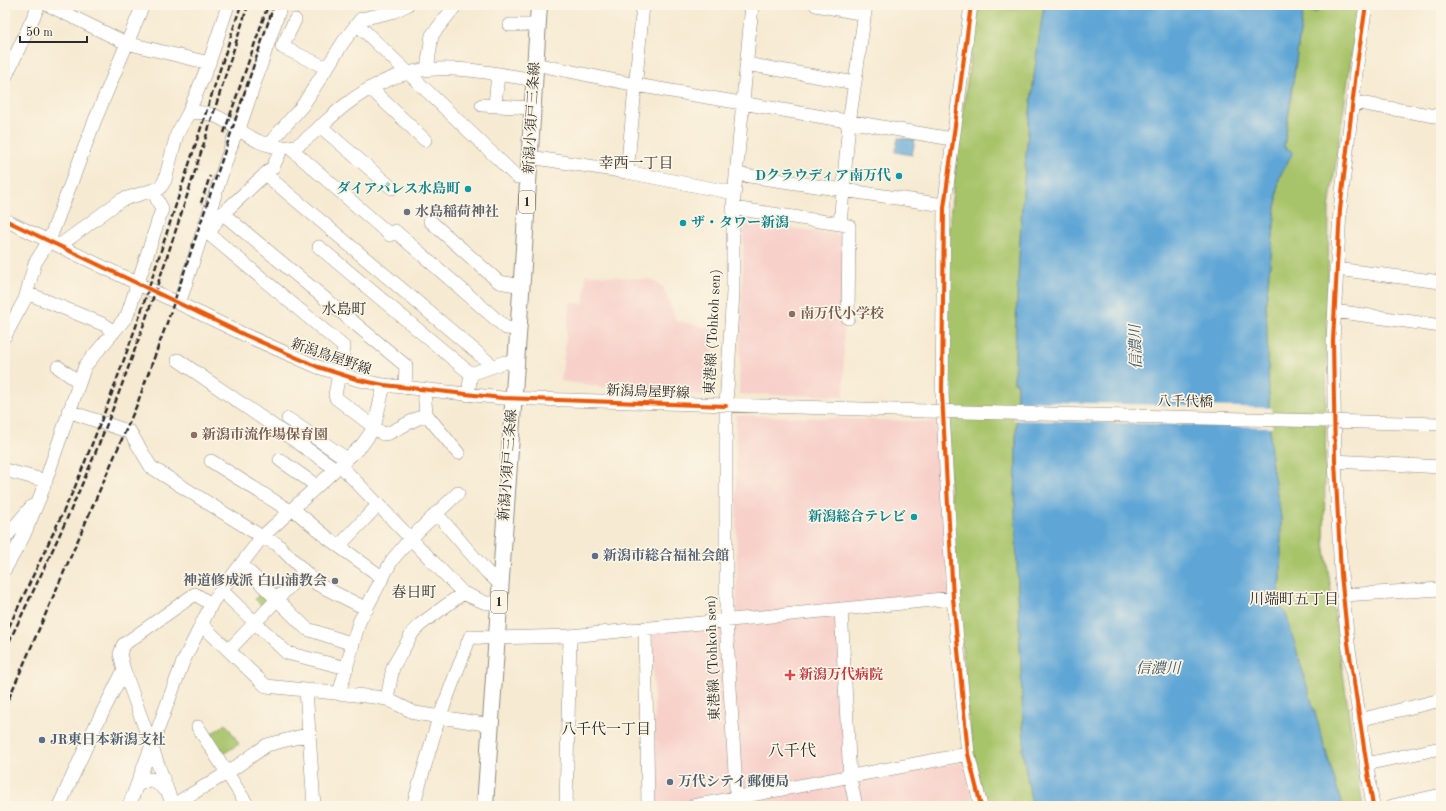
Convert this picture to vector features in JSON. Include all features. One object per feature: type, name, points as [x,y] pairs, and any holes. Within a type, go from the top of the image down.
[{"type":"main road","name":"新潟小須戸三条線","points":[[485,806],[498,604],[522,286],[539,5]]},
{"type":"street","points":[[5,78],[39,5]]},
{"type":"street","points":[[48,5],[72,10],[126,43],[209,63]]},
{"type":"street","points":[[54,243],[126,43],[143,5]]},
{"type":"street","points":[[5,336],[27,292],[35,263],[54,243],[121,200],[160,188],[165,180],[177,134],[188,114],[209,63],[228,5]]},
{"type":"street","points":[[179,304],[234,137],[239,129],[281,5]]},
{"type":"street","points":[[367,5],[376,16]]},
{"type":"street","points":[[269,144],[303,105],[344,41],[361,19],[392,12],[407,5]]},
{"type":"street","points":[[427,69],[432,35],[456,5]]},
{"type":"street","points":[[627,172],[644,5]]},
{"type":"street","name":"東港線 (Tohkoh sen)","points":[[736,802],[726,620],[726,406],[733,292],[733,208],[752,5]]},
{"type":"street","points":[[816,5],[865,9],[849,122],[840,224]]},
{"type":"street","points":[[971,5],[944,205],[942,394],[953,598],[968,754],[981,806]]},
{"type":"street","points":[[1366,5],[1347,138],[1336,269],[1335,461],[1343,595],[1373,806]]},
{"type":"street","points":[[295,20],[282,47],[327,68]]},
{"type":"street","points":[[357,24],[517,177],[529,177]]},
{"type":"street","points":[[510,25],[538,25]]},
{"type":"street","points":[[535,64],[636,85],[952,139]]},
{"type":"street","points":[[746,64],[855,84]]},
{"type":"street","points":[[188,114],[203,112],[217,116],[259,142],[285,147],[298,145],[344,106],[370,88],[381,82],[408,72],[444,68],[534,80]]},
{"type":"street","points":[[498,74],[488,105],[532,108]]},
{"type":"street","points":[[370,88],[425,140]]},
{"type":"street","points":[[1353,102],[1441,117]]},
{"type":"street","points":[[320,126],[392,188]]},
{"type":"street","points":[[285,147],[273,167],[222,213],[209,234],[344,347],[335,395],[336,398],[383,434],[389,433],[426,414]]},
{"type":"street","points":[[285,147],[390,235],[395,231],[506,328],[518,329]]},
{"type":"street","points":[[530,157],[627,172],[734,193]]},
{"type":"street","points":[[266,174],[493,366]]},
{"type":"street","points":[[736,174],[944,205]]},
{"type":"street","points":[[5,569],[23,537],[40,497],[68,411],[85,366],[127,316],[162,209],[153,191]]},
{"type":"street","points":[[733,208],[849,226],[848,318]]},
{"type":"street","points":[[222,213],[406,366],[405,388]]},
{"type":"street","name":"新潟鳥屋野線","points":[[5,220],[245,335],[339,374],[359,380],[405,388],[513,399],[927,412]]},
{"type":"street","points":[[430,221],[499,282],[522,286]]},
{"type":"street","points":[[319,247],[471,374]]},
{"type":"street","points":[[1336,269],[1441,282]]},
{"type":"street","points":[[27,292],[105,325],[113,333]]},
{"type":"street","points":[[1335,311],[1441,326]]},
{"type":"street","points":[[178,360],[341,465]]},
{"type":"street","points":[[471,374],[504,362],[516,363]]},
{"type":"street","points":[[58,367],[79,382]]},
{"type":"street","points":[[468,395],[471,374]]},
{"type":"street","points":[[129,806],[182,662],[212,604],[262,537],[362,445],[374,428],[384,385]]},
{"type":"street","points":[[424,390],[426,414],[458,453]]},
{"type":"street","points":[[68,411],[130,432],[151,467],[262,537],[277,544],[317,584],[367,609]]},
{"type":"street","name":"八千代橋","points":[[927,412],[1441,424]]},
{"type":"street","points":[[288,419],[341,465],[463,593],[486,603],[498,604]]},
{"type":"street","points":[[280,460],[317,486]]},
{"type":"street","points":[[211,461],[292,510],[383,578]]},
{"type":"street","points":[[1335,461],[1441,468]]},
{"type":"street","points":[[5,470],[46,481]]},
{"type":"street","points":[[339,694],[359,622],[398,552],[458,493]]},
{"type":"street","points":[[5,538],[40,497]]},
{"type":"street","points":[[339,546],[378,505]]},
{"type":"street","points":[[436,513],[486,571],[500,584]]},
{"type":"street","points":[[241,564],[307,630],[353,644]]},
{"type":"street","points":[[228,650],[304,571]]},
{"type":"street","points":[[1343,595],[1441,589]]},
{"type":"street","points":[[221,590],[287,653],[347,668]]},
{"type":"street","points":[[386,699],[393,667],[413,632],[421,624],[463,593]]},
{"type":"street","points":[[212,604],[195,594],[123,645],[120,654],[124,670],[173,806],[267,745],[310,734]]},
{"type":"street","points":[[413,806],[440,717],[470,637],[496,638],[570,636],[953,598]]},
{"type":"street","points":[[841,609],[850,778],[856,806]]},
{"type":"street","points":[[201,624],[266,686],[386,699],[415,712],[491,725]]},
{"type":"street","points":[[645,628],[648,806]]},
{"type":"street","points":[[566,806],[570,636]]},
{"type":"street","points":[[59,806],[124,670]]},
{"type":"street","points":[[306,690],[314,806]]},
{"type":"street","points":[[1360,720],[1441,700]]},
{"type":"street","points":[[198,727],[248,806]]},
{"type":"street","points":[[1366,764],[1441,748]]},
{"type":"street","points":[[693,806],[736,802],[968,754]]},
{"type":"street","points":[[137,785],[151,778],[168,791]]},
{"type":"street","points":[[1392,806],[1441,795]]},
{"type":"shaded area","name":"南万代小学校","points":[[744,222],[843,235],[844,396],[739,394]]},
{"type":"shaded area","points":[[586,274],[652,280],[663,287],[677,321],[715,329],[707,395],[638,392],[561,381],[570,302],[584,304]]},
{"type":"shaded area","points":[[736,415],[935,422],[949,594],[838,605],[847,782],[964,762],[974,806],[657,806],[652,630],[737,625]]},
{"type":"green space","points":[[978,5],[1044,5],[1031,99],[1023,193],[1014,382],[1017,382],[1015,512],[1024,748],[1022,749],[1032,806],[983,806],[967,711],[949,473],[948,236],[958,145]]},
{"type":"green space","points":[[1313,5],[1359,5],[1329,209],[1324,542],[1363,806],[1342,806],[1286,614],[1276,600],[1281,580],[1281,517],[1271,460],[1266,303],[1279,178],[1292,152],[1284,148],[1303,11],[1317,11]]},
{"type":"green space","points":[[263,590],[272,599],[264,608],[255,599]]},
{"type":"green space","points":[[226,724],[239,744],[221,755],[208,736]]},
{"type":"water","name":"信濃川","points":[[1044,5],[1313,5],[1317,12],[1303,11],[1284,147],[1293,152],[1279,178],[1266,303],[1271,460],[1281,517],[1281,580],[1276,600],[1286,614],[1342,806],[1032,806],[1022,748],[1024,748],[1015,512],[1017,382],[1014,382],[1023,193],[1031,99]]},
{"type":"water","points":[[898,138],[915,140],[912,155],[895,152]]},
{"type":"pier","points":[[1014,401],[1272,408],[1272,427],[1014,420]]},
{"type":"railway","points":[[5,635],[75,487],[109,401],[139,318],[241,5]]},
{"type":"railway","points":[[5,650],[49,559],[103,435],[168,255],[248,5]]},
{"type":"railway","points":[[224,133],[268,5]]},
{"type":"railway","points":[[5,707],[136,407],[168,320],[274,5]]},
{"type":"railway","points":[[201,203],[210,176]]},
{"type":"cycle path","points":[[971,5],[944,208],[942,394],[953,598],[968,754],[981,806]]},
{"type":"cycle path","points":[[1366,5],[1357,64],[1340,210],[1333,341],[1335,461],[1341,574],[1348,643],[1373,806]]},
{"type":"cycle path","points":[[5,220],[245,335],[318,367],[359,380],[384,385],[502,398],[726,406]]},
{"type":"place","name":"Dクラウディア南万代","points":[[899,176]]},
{"type":"place","name":"ダイアパレス水島町","points":[[468,189]]},
{"type":"place","name":"水島稲荷神社","points":[[407,212]]},
{"type":"place","name":"ザ・タワー新潟","points":[[683,223]]},
{"type":"place","name":"南万代小学校","points":[[792,314]]},
{"type":"place","name":"新潟市流作場保育園","points":[[194,435]]},
{"type":"place","name":"新潟総合テレビ","points":[[914,517]]},
{"type":"place","name":"新潟市総合福祉会館","points":[[595,556]]},
{"type":"place","name":"神道修成派 白山浦教会","points":[[335,581]]},
{"type":"place","name":"新潟万代病院","points":[[790,675]]},
{"type":"place","name":"JR東日本新潟支社","points":[[42,740]]},
{"type":"place","name":"万代シテイ郵便局","points":[[670,782]]},
{"type":"district","name":"幸西一丁目","points":[[636,164]]},
{"type":"district","name":"水島町","points":[[344,310]]},
{"type":"district","name":"春日町","points":[[414,593]]},
{"type":"district","name":"川端町五丁目","points":[[1294,600]]},
{"type":"district","name":"八千代一丁目","points":[[606,730]]},
{"type":"district","name":"八千代","points":[[792,752]]}]
